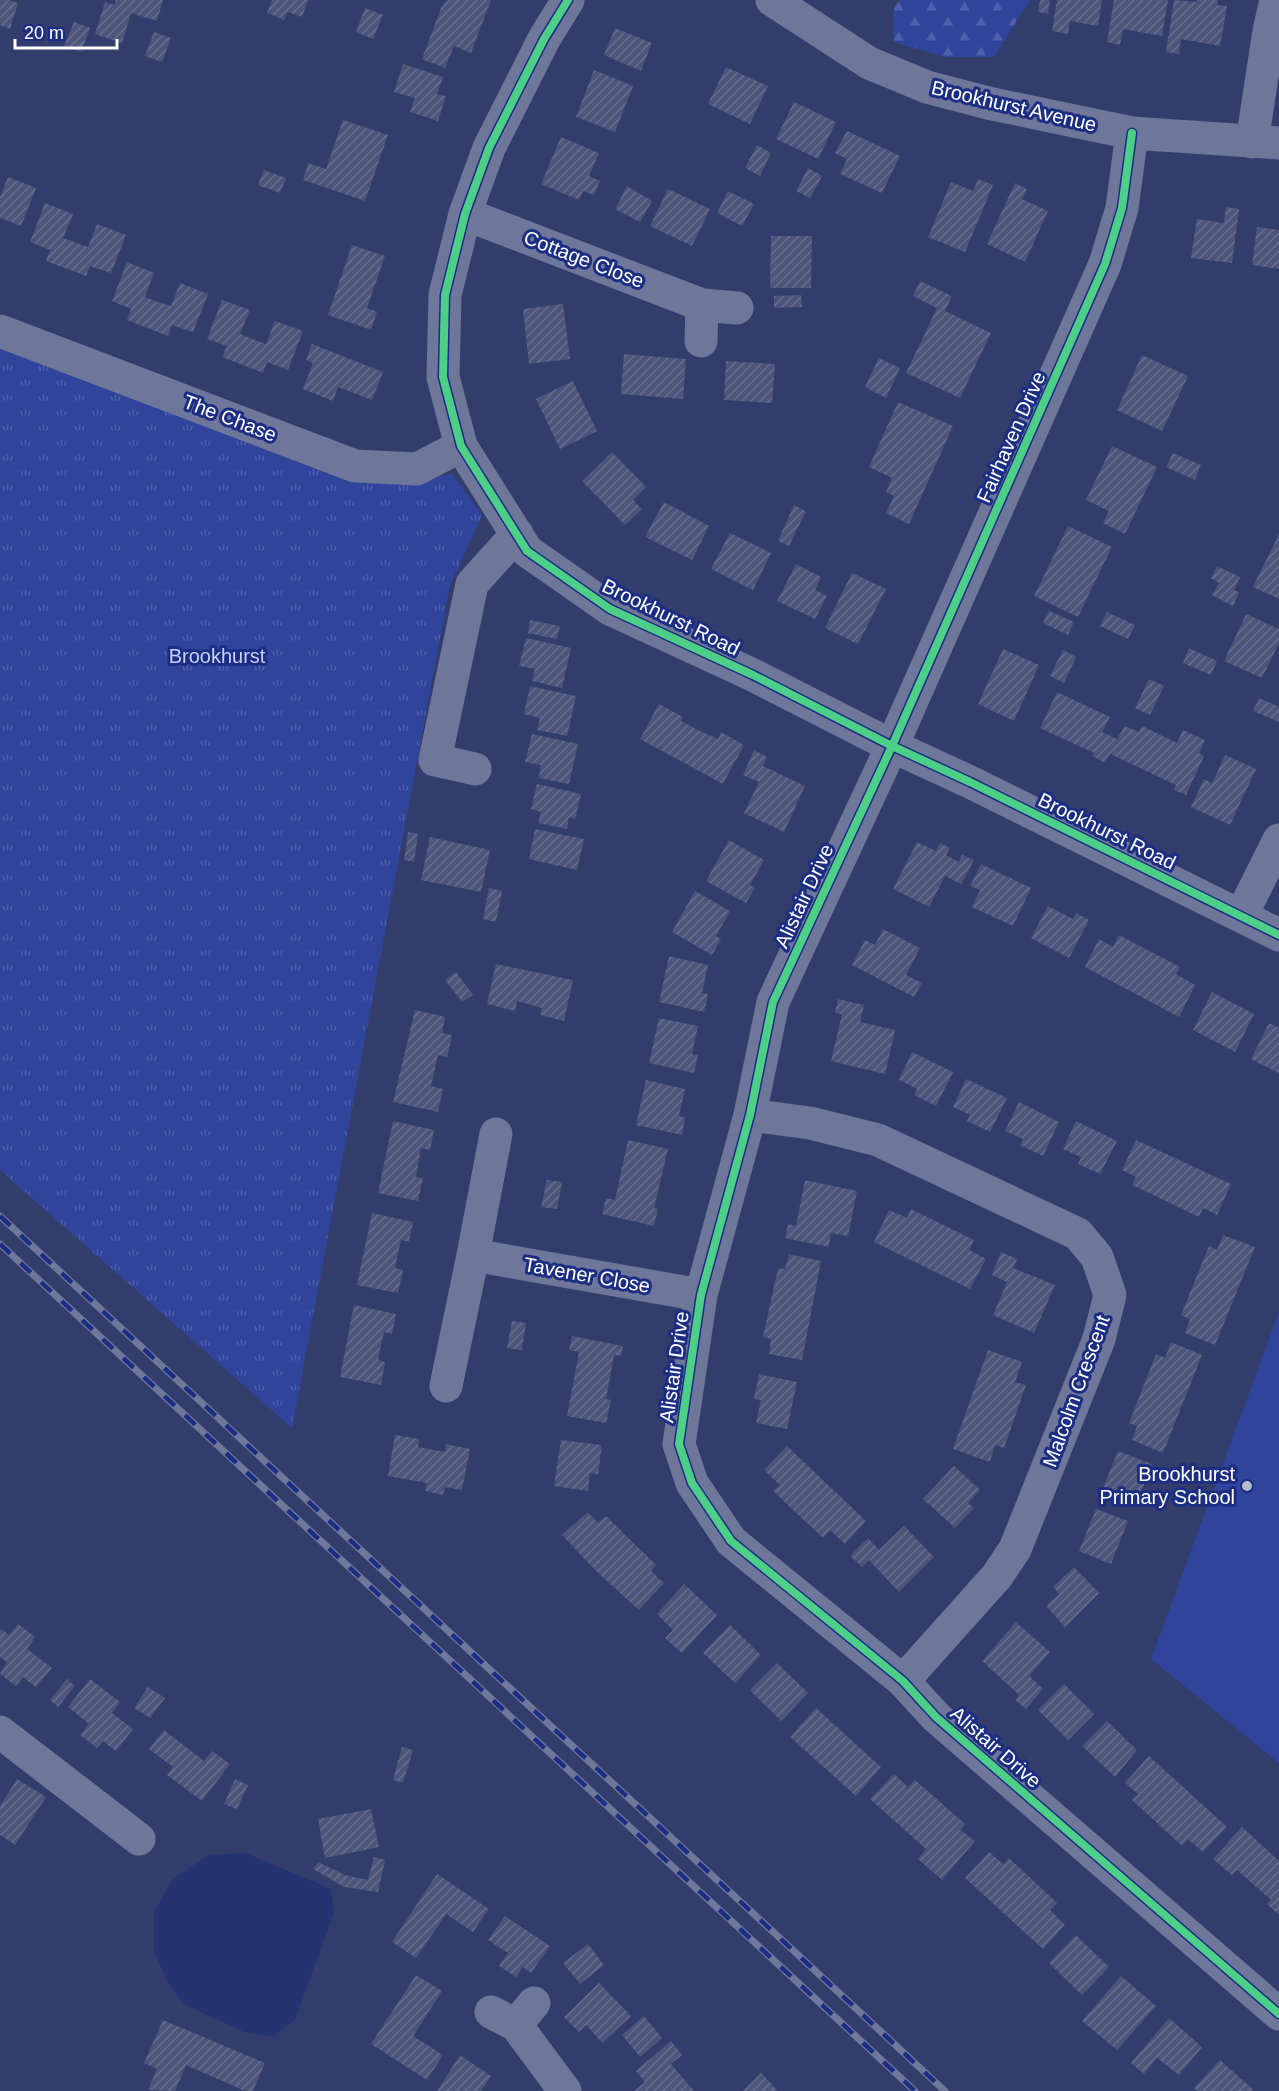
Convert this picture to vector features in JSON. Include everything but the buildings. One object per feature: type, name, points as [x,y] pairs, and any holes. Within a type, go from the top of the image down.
[{"type":"street","name":"Brookhurst Road","points":[[568,0],[544,39],[489,148],[465,213],[445,295],[443,377],[461,446],[527,551],[609,609],[753,675],[892,746],[970,782],[1279,935]]},
{"type":"street","name":"Brookhurst Avenue","points":[[772,0],[869,63],[927,87],[988,103],[1132,133],[1266,142]]},
{"type":"street","points":[[1266,142],[1269,31],[1276,0]]},
{"type":"street","name":"Fairhaven Drive","points":[[892,746],[1105,264],[1122,208],[1132,133]]},
{"type":"street","name":"Cottage Close","points":[[465,213],[702,305],[737,308]]},
{"type":"street","points":[[701,341],[702,305]]},
{"type":"street","name":"The Chase","points":[[0,331],[355,466],[417,469],[461,446]]},
{"type":"street","points":[[474,769],[435,760],[472,584],[517,534]]},
{"type":"street","name":"Alistair Drive","points":[[892,746],[773,1002],[750,1115],[701,1295],[679,1444],[692,1483],[731,1541],[903,1681],[936,1717],[1279,2014]]},
{"type":"street","points":[[1241,916],[1279,840]]},
{"type":"street","name":"Malcolm Crescent","points":[[750,1115],[810,1123],[878,1140],[1078,1234],[1097,1257],[1110,1295],[1098,1339],[1015,1550],[997,1576],[903,1681]]},
{"type":"street","points":[[446,1386],[496,1134]]},
{"type":"street","name":"Tavener Close","points":[[472,1255],[701,1295]]},
{"type":"street","points":[[0,1732],[139,1839]]},
{"type":"street","points":[[514,2013],[565,2091]]},
{"type":"green space","points":[[900,0],[1030,0],[994,57],[946,57],[893,42],[894,7]]},
{"type":"green space","name":"Brookhurst","points":[[0,344],[401,483],[452,474],[482,515],[450,585],[292,1428],[0,1170]]},
{"type":"green space","name":"Brookhurst Primary School","points":[[1279,1312],[1279,1763],[1151,1659]]},
{"type":"shaded area","points":[[246,1853],[331,1889],[334,1913],[295,2020],[272,2037],[244,2032],[184,2004],[169,1985],[154,1952],[154,1912],[172,1880],[209,1855]]},
{"type":"railway","points":[[0,1216],[945,2091]]},
{"type":"railway","points":[[0,1244],[915,2091]]},
{"type":"cycle path","points":[[568,0],[544,39],[489,148],[465,214],[445,295],[443,377],[461,446],[527,551],[610,609],[753,675],[892,746],[970,782],[1279,935]]},
{"type":"cycle path","points":[[1132,133],[1122,208],[1105,264],[892,746],[773,1002],[750,1115],[701,1295],[679,1444],[692,1483],[731,1541],[903,1681],[936,1717],[1279,2014]]},
{"type":"place","name":"Brookhurst Primary School","points":[[1247,1486]]}]
